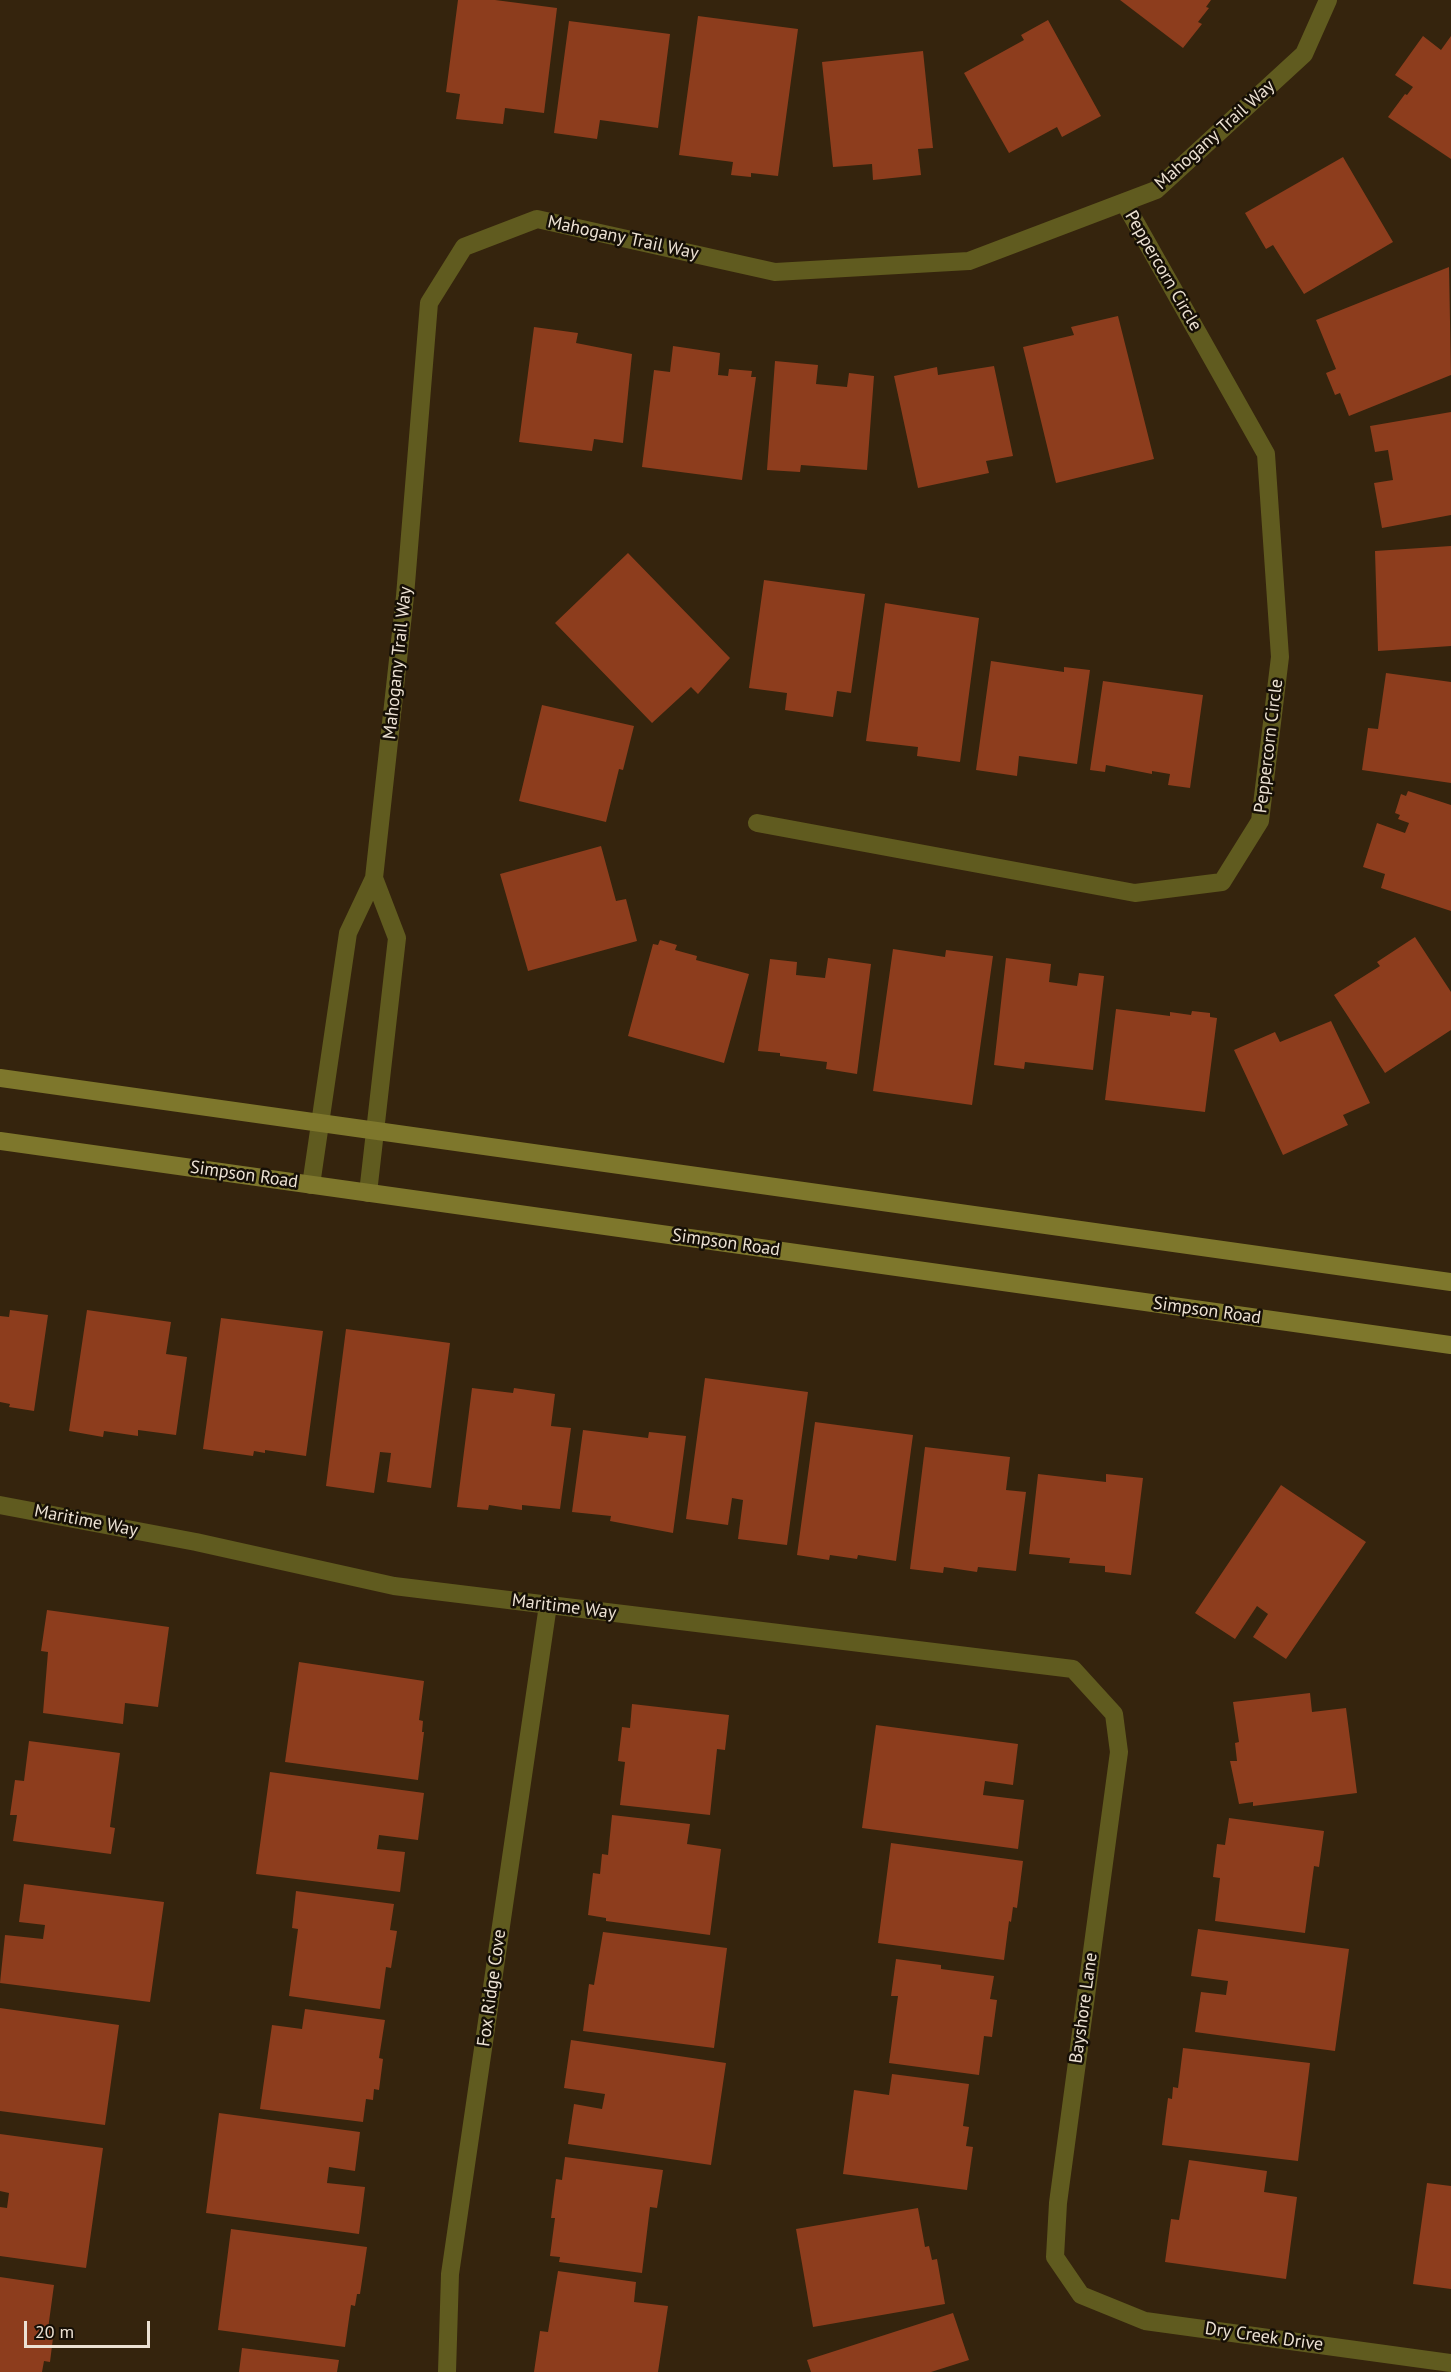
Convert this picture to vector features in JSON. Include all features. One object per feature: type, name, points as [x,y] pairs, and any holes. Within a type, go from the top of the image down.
[{"type":"main road","points":[[0,1078],[1451,1281]]},
{"type":"main road","name":"Simpson Road","points":[[0,1141],[1451,1345]]},
{"type":"street","name":"Mahogany Trail Way","points":[[311,1185],[318,1122],[348,933],[374,878],[405,596],[429,303],[464,247],[537,219],[776,272],[969,261],[1156,190],[1304,54],[1328,0]]},
{"type":"street","name":"Peppercorn Circle","points":[[757,823],[1136,893],[1222,882],[1260,821],[1280,657],[1266,454],[1124,202]]},
{"type":"street","name":"Mahogany Trail Way","points":[[368,1193],[397,938],[374,878]]},
{"type":"street","name":"Maritime Way","points":[[0,1505],[196,1542],[394,1586],[1073,1669],[1114,1714]]},
{"type":"street","name":"Fox Ridge Cove","points":[[447,2372],[450,2274],[548,1605]]},
{"type":"street","name":"Bayshore Lane","points":[[1080,2295],[1055,2258],[1058,2203],[1119,1752],[1114,1714]]},
{"type":"street","name":"Dry Creek Drive","points":[[1080,2295],[1145,2321],[1451,2363]]},
{"type":"building","points":[[458,0],[495,0],[557,8],[544,113],[505,108],[503,124],[456,119],[460,94],[446,92]]},
{"type":"building","points":[[1120,0],[1211,0],[1206,7],[1209,8],[1198,22],[1202,24],[1183,48]]},
{"type":"building","points":[[698,16],[798,29],[778,176],[751,173],[751,177],[731,175],[733,162],[679,155]]},
{"type":"building","points":[[1048,20],[1101,116],[1062,137],[1057,127],[1009,153],[964,73],[1024,40],[1021,35]]},
{"type":"building","points":[[569,21],[670,34],[658,128],[600,120],[597,139],[554,133]]},
{"type":"building","points":[[1423,36],[1441,50],[1451,36],[1451,159],[1388,117],[1413,87],[1395,75]]},
{"type":"building","points":[[923,51],[933,148],[918,149],[921,175],[873,180],[872,164],[833,167],[822,62]]},
{"type":"building","points":[[1343,157],[1393,242],[1304,294],[1273,245],[1266,249],[1245,213]]},
{"type":"building","points":[[1449,267],[1451,375],[1349,416],[1340,393],[1335,395],[1326,373],[1336,369],[1316,320]]},
{"type":"building","points":[[1118,316],[1154,459],[1056,483],[1023,347],[1074,335],[1071,327]]},
{"type":"building","points":[[534,327],[578,333],[576,343],[632,354],[623,443],[594,439],[592,451],[519,442]]},
{"type":"building","points":[[673,346],[720,353],[718,375],[728,376],[729,369],[752,371],[751,377],[756,377],[742,480],[642,467],[654,370],[670,372]]},
{"type":"building","points":[[775,361],[818,365],[816,384],[847,387],[849,373],[874,376],[867,470],[801,465],[800,472],[767,470]]},
{"type":"building","points":[[994,366],[1013,456],[986,461],[989,473],[918,488],[894,376],[937,367],[938,375]]},
{"type":"building","points":[[1451,412],[1451,515],[1382,528],[1374,483],[1393,480],[1388,450],[1375,452],[1370,426]]},
{"type":"building","points":[[1451,546],[1451,646],[1378,651],[1375,551]]},
{"type":"building","points":[[628,553],[730,658],[698,694],[691,687],[652,723],[555,623]]},
{"type":"building","points":[[764,580],[865,594],[851,693],[837,691],[833,717],[785,710],[787,693],[749,688]]},
{"type":"building","points":[[885,603],[979,618],[960,762],[917,756],[918,747],[866,741]]},
{"type":"building","points":[[991,661],[1064,672],[1064,667],[1090,670],[1077,764],[1019,756],[1017,776],[976,770]]},
{"type":"building","points":[[1386,673],[1451,682],[1451,783],[1362,770],[1368,728],[1378,729]]},
{"type":"building","points":[[1103,681],[1203,695],[1190,788],[1168,785],[1170,774],[1152,771],[1152,774],[1106,765],[1105,772],[1090,770]]},
{"type":"building","points":[[542,705],[634,726],[623,770],[619,769],[606,822],[519,801]]},
{"type":"building","points":[[1408,791],[1451,805],[1451,911],[1381,888],[1385,874],[1363,867],[1377,823],[1405,833],[1409,823],[1398,819],[1400,815],[1395,813],[1401,794],[1406,796]]},
{"type":"building","points":[[601,846],[616,901],[626,899],[637,941],[528,971],[500,874]]},
{"type":"building","points":[[1415,937],[1451,992],[1451,1030],[1385,1073],[1334,995],[1380,966],[1377,962]]},
{"type":"building","points":[[660,940],[677,945],[675,950],[697,956],[696,960],[749,974],[724,1063],[628,1036],[653,944],[658,945]]},
{"type":"building","points":[[893,949],[945,957],[946,950],[993,956],[972,1105],[873,1091]]},
{"type":"building","points":[[828,958],[871,964],[857,1074],[826,1069],[827,1062],[758,1051],[770,959],[797,962],[796,975],[825,978]]},
{"type":"building","points":[[1006,958],[1051,964],[1049,982],[1077,986],[1079,973],[1104,976],[1093,1070],[1025,1062],[1024,1069],[994,1065]]},
{"type":"building","points":[[1116,1009],[1170,1016],[1170,1012],[1191,1015],[1192,1011],[1210,1013],[1210,1017],[1217,1018],[1205,1112],[1105,1100]]},
{"type":"building","points":[[1331,1021],[1370,1103],[1343,1115],[1348,1125],[1283,1155],[1234,1050],[1275,1032],[1280,1042]]},
{"type":"building","points":[[10,1310],[48,1315],[34,1411],[9,1407],[10,1404],[0,1402],[0,1316],[9,1317]]},
{"type":"building","points":[[87,1310],[171,1322],[166,1354],[187,1357],[176,1435],[138,1430],[138,1436],[104,1431],[103,1437],[69,1431]]},
{"type":"building","points":[[221,1318],[323,1331],[306,1456],[265,1450],[265,1453],[254,1451],[253,1456],[203,1449]]},
{"type":"building","points":[[346,1329],[450,1343],[431,1488],[387,1482],[391,1453],[380,1452],[374,1493],[326,1486]]},
{"type":"building","points":[[705,1378],[808,1392],[787,1545],[738,1539],[743,1500],[732,1498],[728,1525],[686,1519]]},
{"type":"building","points":[[472,1388],[513,1393],[514,1388],[555,1394],[551,1426],[571,1428],[560,1509],[522,1505],[522,1510],[489,1505],[488,1510],[457,1507]]},
{"type":"building","points":[[815,1422],[913,1435],[896,1561],[858,1555],[857,1559],[830,1555],[829,1560],[797,1555]]},
{"type":"building","points":[[583,1430],[648,1438],[649,1432],[686,1436],[673,1533],[610,1521],[611,1516],[572,1512]]},
{"type":"building","points":[[925,1447],[1010,1457],[1006,1490],[1026,1492],[1016,1571],[978,1567],[977,1572],[944,1567],[943,1573],[910,1569]]},
{"type":"building","points":[[1038,1474],[1106,1482],[1106,1474],[1143,1478],[1131,1575],[1105,1572],[1105,1566],[1069,1563],[1070,1558],[1029,1554]]},
{"type":"building","points":[[1281,1485],[1366,1542],[1286,1659],[1253,1637],[1268,1614],[1257,1606],[1235,1639],[1195,1613]]},
{"type":"building","points":[[47,1610],[169,1627],[158,1707],[125,1703],[123,1724],[43,1713],[48,1652],[41,1651]]},
{"type":"building","points":[[299,1662],[424,1681],[419,1720],[423,1721],[422,1732],[424,1732],[418,1780],[285,1762]]},
{"type":"building","points":[[1310,1693],[1312,1712],[1346,1708],[1357,1793],[1253,1806],[1253,1802],[1239,1804],[1230,1761],[1237,1761],[1235,1743],[1239,1742],[1233,1702]]},
{"type":"building","points":[[632,1704],[729,1715],[725,1750],[717,1749],[710,1815],[620,1805],[625,1762],[618,1761],[622,1727],[630,1728]]},
{"type":"building","points":[[876,1725],[1018,1744],[1013,1785],[985,1781],[983,1795],[1024,1800],[1018,1849],[862,1828]]},
{"type":"building","points":[[29,1741],[120,1753],[110,1827],[115,1828],[111,1854],[13,1841],[17,1815],[10,1815],[15,1780],[24,1781]]},
{"type":"building","points":[[270,1772],[424,1793],[418,1840],[379,1835],[377,1849],[405,1852],[400,1892],[256,1874]]},
{"type":"building","points":[[612,1815],[690,1824],[687,1844],[721,1849],[710,1935],[606,1921],[606,1918],[588,1915],[593,1873],[600,1874],[602,1854],[608,1855]]},
{"type":"building","points":[[1229,1818],[1324,1831],[1319,1867],[1314,1866],[1305,1933],[1215,1921],[1220,1878],[1213,1877],[1217,1844],[1225,1845]]},
{"type":"building","points":[[891,1843],[1023,1861],[1017,1908],[1013,1907],[1011,1922],[1009,1921],[1004,1960],[878,1943]]},
{"type":"building","points":[[24,1884],[164,1902],[150,2002],[0,1983],[5,1935],[43,1939],[45,1925],[19,1922]]},
{"type":"building","points":[[296,1891],[394,1904],[390,1930],[397,1931],[391,1968],[386,1967],[380,2009],[289,1996],[298,1929],[292,1928]]},
{"type":"building","points":[[1198,1929],[1349,1949],[1335,2051],[1195,2032],[1201,1992],[1226,1995],[1228,1981],[1191,1976]]},
{"type":"building","points":[[603,1932],[727,1948],[714,2048],[583,2031],[589,1984],[594,1985]]},
{"type":"building","points":[[896,1959],[941,1965],[941,1969],[994,1976],[990,1999],[997,2000],[992,2037],[984,2036],[979,2075],[889,2063],[898,1996],[891,1996]]},
{"type":"building","points":[[0,2008],[119,2025],[105,2125],[0,2111]]},
{"type":"building","points":[[305,2009],[385,2020],[379,2058],[383,2059],[379,2090],[374,2089],[373,2100],[366,2099],[363,2122],[260,2109],[272,2025],[302,2029]]},
{"type":"building","points":[[571,2040],[726,2063],[711,2165],[568,2144],[574,2104],[602,2109],[605,2094],[564,2088]]},
{"type":"building","points":[[1183,2048],[1310,2063],[1298,2161],[1162,2145],[1168,2098],[1172,2099],[1173,2087],[1178,2088]]},
{"type":"building","points":[[892,2074],[969,2084],[963,2126],[969,2127],[966,2146],[973,2147],[967,2190],[843,2174],[854,2090],[889,2095]]},
{"type":"building","points":[[219,2113],[360,2132],[355,2171],[329,2167],[327,2183],[365,2187],[359,2234],[206,2213]]},
{"type":"building","points":[[0,2134],[103,2148],[86,2268],[0,2256],[0,2207],[7,2208],[9,2193],[0,2191]]},
{"type":"building","points":[[565,2157],[663,2170],[657,2208],[650,2207],[642,2273],[559,2262],[560,2257],[550,2256],[555,2218],[551,2218],[556,2179],[562,2180]]},
{"type":"building","points":[[1189,2160],[1267,2171],[1264,2192],[1297,2197],[1286,2279],[1165,2262],[1171,2219],[1179,2220]]},
{"type":"building","points":[[1427,2183],[1451,2186],[1451,2289],[1413,2284]]},
{"type":"building","points":[[918,2208],[925,2247],[929,2246],[932,2260],[937,2259],[945,2304],[813,2327],[796,2229]]},
{"type":"building","points":[[231,2229],[367,2247],[360,2294],[357,2294],[355,2306],[351,2305],[345,2347],[218,2330]]},
{"type":"building","points":[[558,2271],[636,2282],[634,2302],[668,2306],[658,2372],[534,2372],[540,2331],[548,2332]]},
{"type":"building","points":[[0,2277],[54,2285],[48,2329],[54,2330],[50,2362],[44,2361],[42,2372],[0,2372]]},
{"type":"building","points":[[953,2313],[969,2360],[931,2372],[811,2372],[807,2360]]},
{"type":"building","points":[[242,2348],[339,2360],[337,2372],[239,2372]]}]
